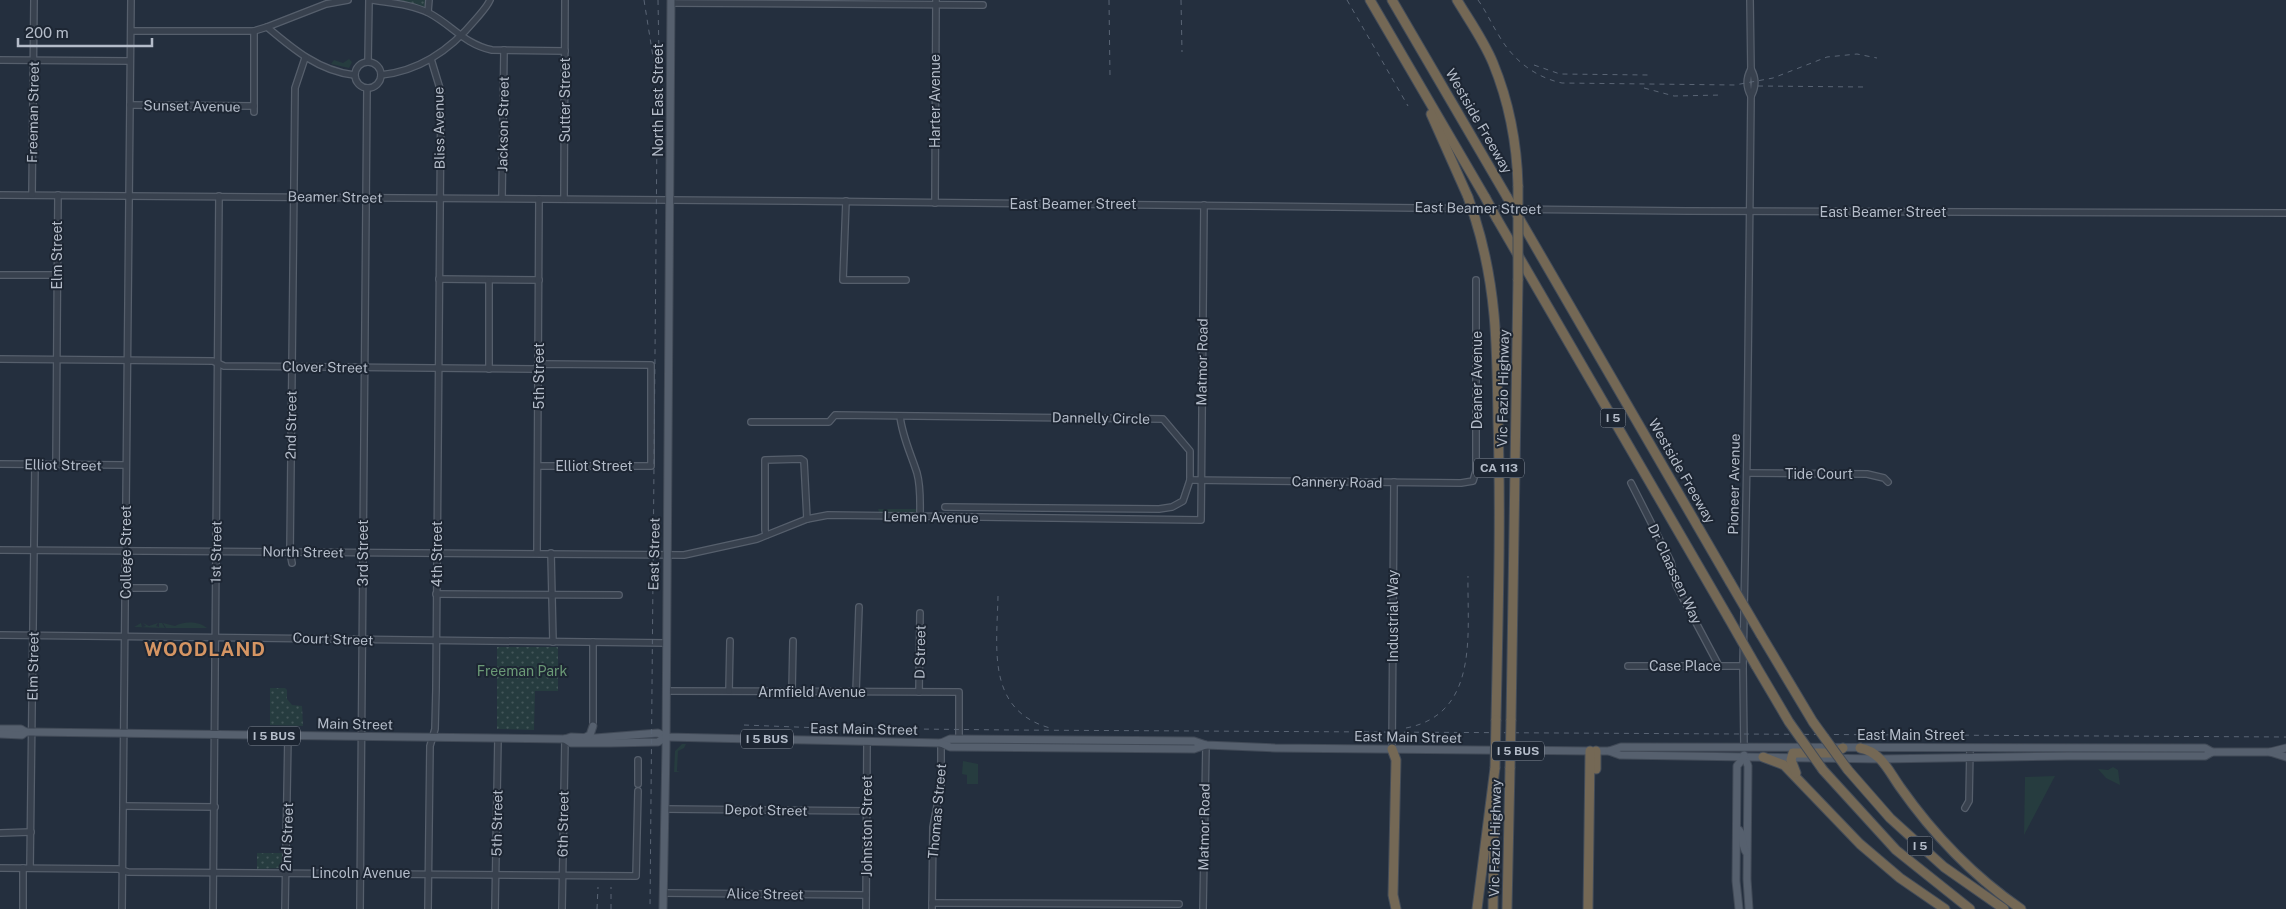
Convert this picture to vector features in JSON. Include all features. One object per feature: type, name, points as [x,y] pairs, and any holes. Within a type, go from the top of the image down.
[{"type":"highway","name":"I 5","points":[[1370,0],[1790,722],[1823,770],[1896,850],[1970,909]]},
{"type":"highway","name":"Westside Freeway","points":[[1392,0],[1813,722],[1848,770],[1890,818],[1937,861],[2004,909]]},
{"type":"highway","name":"Vic Fazio Highway","points":[[1457,0],[1493,62],[1507,105],[1517,152],[1518,280],[1508,909]]},
{"type":"highway","name":"Vic Fazio Highway","points":[[1413,73],[1468,197],[1475,218],[1489,269],[1496,330],[1500,533],[1493,909]]},
{"type":"highway","points":[[1798,778],[1791,758],[1795,753],[1834,753],[1843,748]]},
{"type":"highway","points":[[1860,748],[1869,750],[1881,759],[1921,817],[1942,842],[1975,873],[2021,909]]},
{"type":"highway","points":[[1389,909],[1392,749]]},
{"type":"highway","points":[[1392,749],[1396,760],[1393,895],[1396,909]]},
{"type":"highway","points":[[1588,909],[1593,751]]},
{"type":"highway","points":[[1593,751],[1594,909]]},
{"type":"highway","points":[[1763,757],[1781,763],[1798,778],[1860,844],[1900,878],[1945,909]]},
{"type":"highway","points":[[1477,909],[1495,768]]},
{"type":"main road","name":"North East Street","points":[[671,1],[671,200]]},
{"type":"main road","name":"East Street","points":[[663,909],[671,200]]},
{"type":"main road","points":[[592,726],[595,734],[599,736]]},
{"type":"main road","points":[[586,737],[592,726]]},
{"type":"main road","name":"Main Street","points":[[0,729],[21,729],[29,732],[564,739],[658,733],[666,737]]},
{"type":"main road","name":"Main Street","points":[[0,734],[22,735],[29,732]]},
{"type":"main road","name":"East Main Street","points":[[666,737],[941,743],[950,747],[1194,749],[1206,745]]},
{"type":"main road","name":"Main Street","points":[[564,739],[571,743],[611,743],[658,742],[666,737]]},
{"type":"main road","name":"East Main Street","points":[[941,743],[950,739],[1194,741],[1206,745],[1593,751],[1609,751],[1621,747],[1744,747],[2204,748],[2212,752],[2270,752],[2286,748]]},
{"type":"main road","points":[[1640,756],[1645,750],[1657,750],[1668,747]]},
{"type":"main road","name":"Pioneer Avenue","points":[[1744,747],[1744,757],[1748,766],[1748,909]]},
{"type":"main road","name":"East Main Street","points":[[1609,751],[1620,756],[1881,759],[2204,756],[2212,752]]},
{"type":"main road","name":"East Main Street","points":[[2270,752],[2286,757]]},
{"type":"main road","name":"Pioneer Avenue","points":[[1738,908],[1737,766],[1744,757]]},
{"type":"main road","points":[[1737,829],[1741,831],[1742,845],[1747,855]]},
{"type":"main road","points":[[1737,846],[1740,852],[1741,864],[1747,870]]},
{"type":"street","name":"Freeman Street","points":[[32,195],[34,0]]},
{"type":"street","name":"College Street","points":[[122,909],[131,0]]},
{"type":"street","points":[[131,31],[254,31],[267,28],[326,4],[348,0]]},
{"type":"street","points":[[368,62],[370,0],[398,4],[428,12],[461,37],[482,48],[565,50]]},
{"type":"street","points":[[428,12],[429,0]]},
{"type":"street","points":[[381,75],[403,70],[431,59],[461,37],[490,0]]},
{"type":"street","name":"Sutter Street","points":[[564,199],[565,0]]},
{"type":"street","name":"Pioneer Avenue","points":[[1744,747],[1743,666],[1751,96],[1747,90],[1747,75],[1751,69],[1750,0]]},
{"type":"street","points":[[671,1],[936,2],[983,5]]},
{"type":"street","name":"Harter Avenue","points":[[935,203],[936,2]]},
{"type":"street","points":[[267,28],[305,58],[326,68],[354,75]]},
{"type":"street","name":"Sunset Avenue","points":[[130,105],[254,109],[254,31]]},
{"type":"street","name":"Jackson Street","points":[[502,198],[504,50]]},
{"type":"street","name":"2nd Street","points":[[292,563],[290,552],[295,88],[305,58]]},
{"type":"street","name":"Bliss Avenue","points":[[431,59],[441,92],[440,198]]},
{"type":"street","points":[[0,60],[130,61]]},
{"type":"street","points":[[368,62],[377,66],[381,75],[377,84],[368,88],[358,84],[354,75],[358,66],[368,62]]},
{"type":"street","name":"3rd Street","points":[[360,909],[368,88]]},
{"type":"street","name":"Beamer Street","points":[[0,195],[671,200]]},
{"type":"street","name":"Elm Street","points":[[56,464],[58,195]]},
{"type":"street","name":"1st Street","points":[[214,909],[219,196]]},
{"type":"street","name":"4th Street","points":[[428,909],[430,746],[435,729],[440,198]]},
{"type":"street","name":"5th Street","points":[[537,552],[539,199]]},
{"type":"street","name":"East Beamer Street","points":[[671,200],[1749,211],[2286,213]]},
{"type":"street","points":[[846,201],[843,280],[906,280]]},
{"type":"street","name":"Matmor Road","points":[[1201,520],[1204,205]]},
{"type":"street","points":[[0,275],[57,275]]},
{"type":"street","points":[[439,279],[539,280]]},
{"type":"street","points":[[489,280],[489,369]]},
{"type":"street","name":"Deaner Avenue","points":[[1473,481],[1476,471],[1476,280]]},
{"type":"street","name":"Clover Street","points":[[0,359],[213,361],[224,366],[365,368],[534,369],[543,364],[651,365],[651,466]]},
{"type":"street","name":"Dannelly Circle","points":[[751,422],[829,422],[835,415],[1162,419],[1190,451],[1190,480],[1183,501],[1172,507],[1159,509],[945,507]]},
{"type":"street","points":[[900,416],[901,429],[917,474],[920,517]]},
{"type":"street","points":[[766,535],[765,460],[801,458],[804,461],[807,520]]},
{"type":"street","name":"Elliot Street","points":[[0,464],[126,466]]},
{"type":"street","name":"Elm Street","points":[[30,868],[29,732],[33,635],[35,464]]},
{"type":"street","name":"Elliot Street","points":[[538,466],[651,466]]},
{"type":"street","name":"Tide Court","points":[[1747,473],[1867,474],[1884,478],[1888,482]]},
{"type":"street","name":"Cannery Road","points":[[1190,480],[1461,483],[1473,481]]},
{"type":"street","name":"Industrial Way","points":[[1392,749],[1394,482]]},
{"type":"street","name":"Dr Claassen Way","points":[[1631,483],[1671,562],[1676,585],[1720,666]]},
{"type":"street","points":[[960,508],[960,517]]},
{"type":"street","points":[[1081,509],[1081,519]]},
{"type":"street","name":"Lemen Avenue","points":[[666,555],[696,553],[757,539],[807,520],[828,515],[1201,520]]},
{"type":"street","name":"North Street","points":[[0,550],[363,553],[537,552],[666,555]]},
{"type":"street","points":[[551,553],[552,642]]},
{"type":"street","points":[[126,588],[164,588]]},
{"type":"street","points":[[436,594],[619,594]]},
{"type":"street","points":[[856,692],[859,607]]},
{"type":"street","name":"D Street","points":[[919,692],[920,613]]},
{"type":"street","name":"Court Street","points":[[0,635],[216,636],[362,640],[666,643]]},
{"type":"street","points":[[729,691],[730,641]]},
{"type":"street","points":[[792,692],[793,641]]},
{"type":"street","points":[[592,726],[593,642]]},
{"type":"street","name":"Case Place","points":[[1628,666],[1743,666]]},
{"type":"street","name":"Armfield Avenue","points":[[666,691],[959,692],[959,739]]},
{"type":"street","name":"2nd Street","points":[[286,909],[288,736]]},
{"type":"street","name":"5th Street","points":[[496,909],[498,738]]},
{"type":"street","name":"6th Street","points":[[562,909],[564,739]]},
{"type":"street","name":"Johnston Street","points":[[866,909],[867,742]]},
{"type":"street","name":"Thomas Street","points":[[932,906],[933,827],[941,785],[941,743]]},
{"type":"street","name":"Matmor Road","points":[[1204,909],[1206,745]]},
{"type":"street","points":[[1965,808],[1969,801],[1970,748]]},
{"type":"street","name":"Lincoln Avenue","points":[[0,868],[636,876],[638,760]]},
{"type":"street","points":[[124,806],[215,807]]},
{"type":"street","name":"Depot Street","points":[[665,809],[867,812]]},
{"type":"street","points":[[0,832],[31,832]]},
{"type":"street","points":[[23,868],[23,909]]},
{"type":"street","name":"Alice Street","points":[[664,893],[866,895]]},
{"type":"street","points":[[932,906],[1179,904]]},
{"type":"green space","points":[[387,0],[426,0],[424,8]]},
{"type":"green space","points":[[349,59],[352,62],[349,68],[331,64],[334,60],[343,63]]},
{"type":"green space","points":[[878,509],[917,510],[914,513],[879,512]]},
{"type":"green space","points":[[141,623],[142,627],[146,626],[143,623],[149,626],[158,623],[156,626],[159,627],[159,623],[162,623],[165,628],[134,627]]},
{"type":"green space","points":[[163,623],[175,626],[182,623],[195,623],[207,628],[166,628]]},
{"type":"green space","name":"Freeman Park","points":[[497,647],[558,647],[558,691],[535,691],[534,730],[497,729]]},
{"type":"green space","points":[[270,688],[285,688],[287,690],[287,699],[292,705],[302,706],[303,726],[270,725]]},
{"type":"green space","points":[[682,744],[686,744],[684,748],[678,751],[677,771],[680,772],[674,772],[675,751]]},
{"type":"green space","points":[[963,761],[978,764],[978,784],[967,784],[967,775],[962,774]]},
{"type":"green space","points":[[2113,767],[2118,770],[2120,785],[2106,778],[2098,769],[2108,770]]},
{"type":"green space","points":[[2055,776],[2024,835],[2025,777]]},
{"type":"green space","points":[[257,853],[282,853],[282,868],[257,869]]},
{"type":"railway","points":[[644,0],[654,63],[657,132],[650,909]]},
{"type":"railway","points":[[658,0],[659,56]]},
{"type":"railway","points":[[1109,0],[1110,77]]},
{"type":"railway","points":[[1181,0],[1182,52]]},
{"type":"railway","points":[[1347,0],[1408,106]]},
{"type":"railway","points":[[1478,0],[1495,30],[1517,59],[1542,76],[1562,83],[1735,85],[1773,78],[1827,57],[1857,54],[1877,58]]},
{"type":"railway","points":[[1534,65],[1560,74],[1648,75]]},
{"type":"railway","points":[[1758,86],[1866,87]]},
{"type":"railway","points":[[1644,88],[1674,96],[1722,95]]},
{"type":"railway","points":[[1406,728],[1430,720],[1447,706],[1458,689],[1464,668],[1467,645],[1468,576]]},
{"type":"railway","points":[[998,596],[997,656],[1005,692],[1015,707],[1029,719],[1050,728]]},
{"type":"railway","points":[[744,725],[822,728],[1011,730],[2286,737]]},
{"type":"railway","points":[[597,909],[598,887]]},
{"type":"railway","points":[[611,887],[611,909]]},
{"type":"district","name":"WOODLAND","points":[[205,649]]}]
